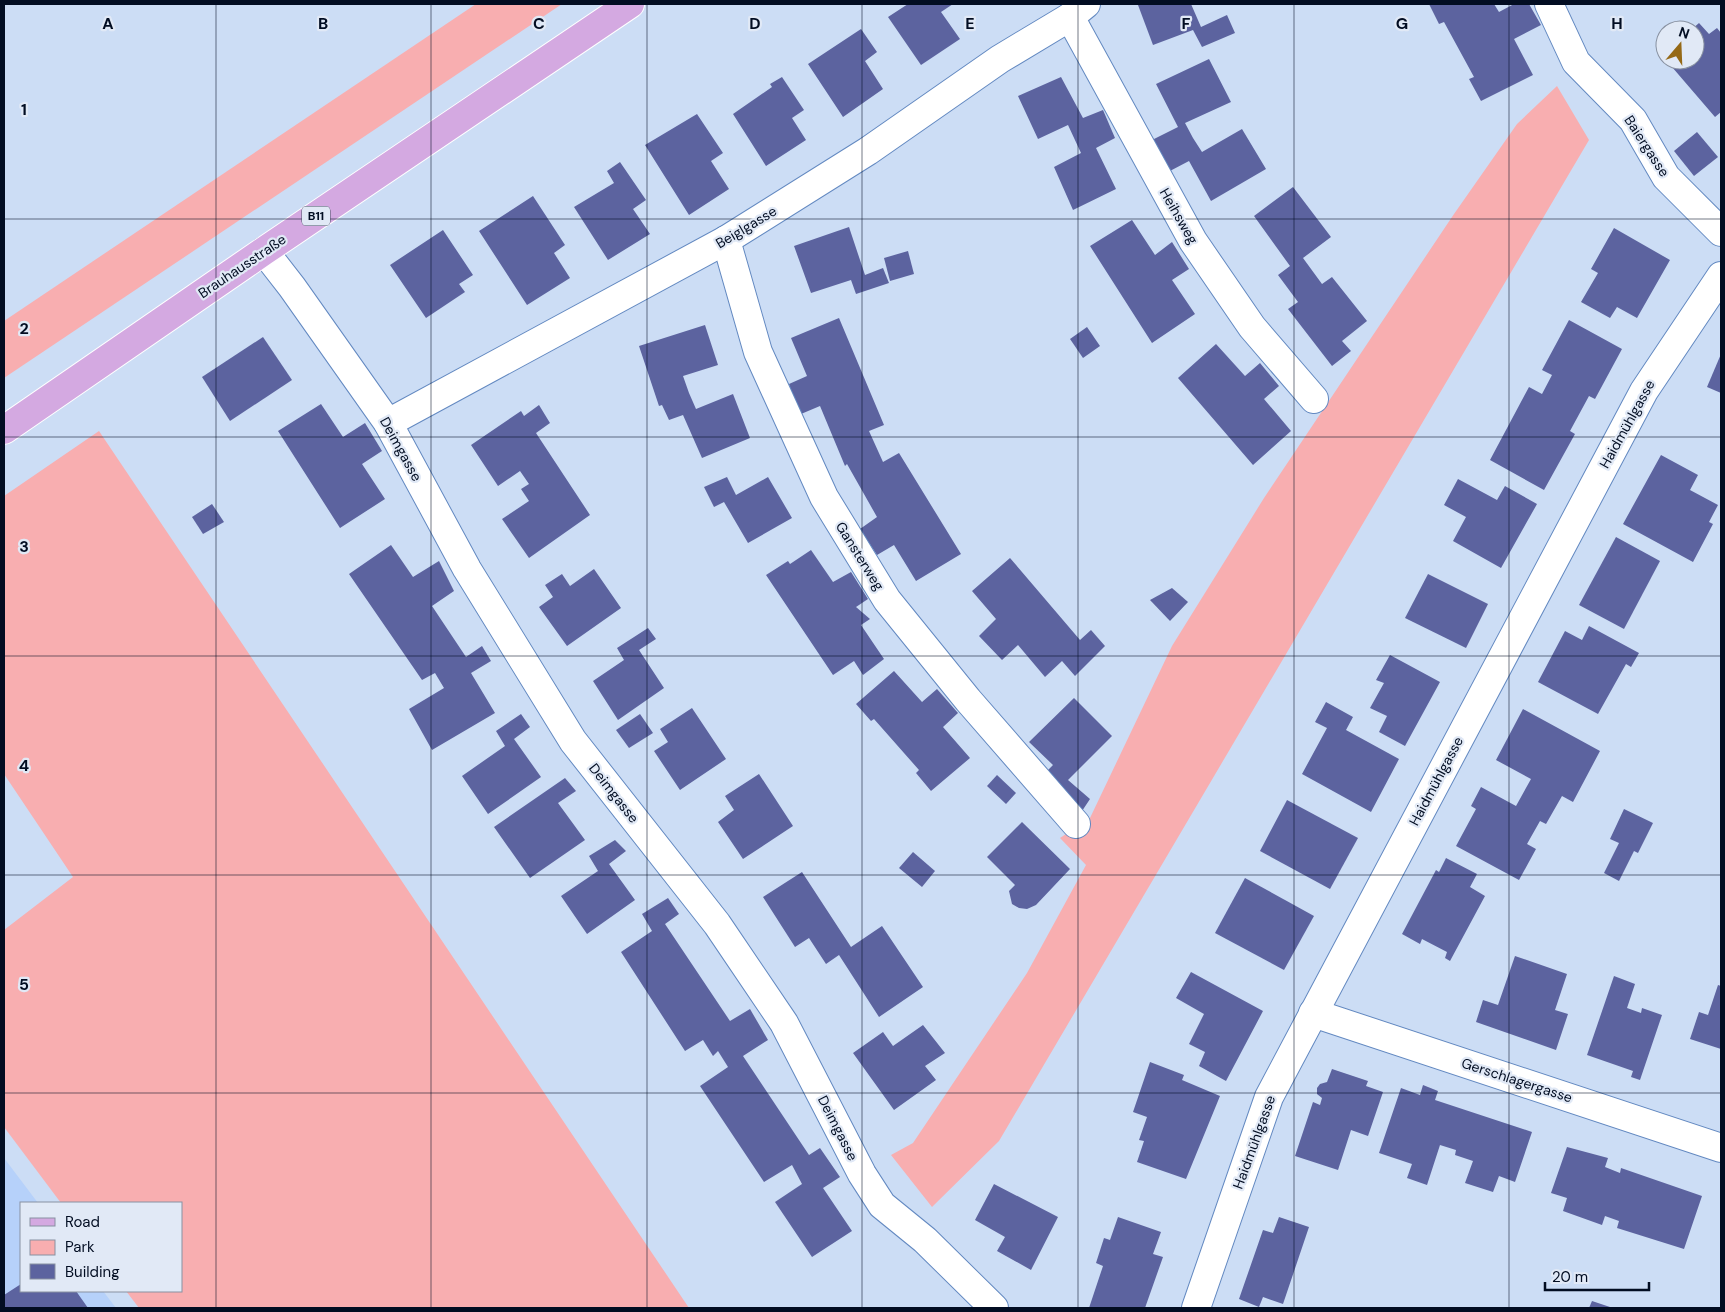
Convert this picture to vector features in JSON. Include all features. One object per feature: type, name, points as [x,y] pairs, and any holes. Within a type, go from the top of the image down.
[{"type":"main road","name":"Brauhausstraße","points":[[4,430],[264,251],[630,4]]},
{"type":"street","name":"Baiergasse","points":[[1549,4],[1576,62],[1633,120],[1666,177],[1721,232]]},
{"type":"street","name":"Beiglgasse","points":[[388,423],[726,240],[868,151],[1000,59],[1078,10]]},
{"type":"street","name":"Heihsweg","points":[[1078,10],[1193,241],[1252,327],[1314,399]]},
{"type":"street","name":"Gansterweg","points":[[726,240],[758,352],[824,497],[887,600],[968,700],[1076,824]]},
{"type":"street","name":"Deimgasse","points":[[264,251],[292,287],[388,423],[467,570],[573,741],[717,924],[784,1023],[862,1174],[882,1205],[925,1240],[994,1308]]},
{"type":"street","name":"Haidmühlgasse","points":[[1196,1308],[1269,1096],[1644,390],[1721,276]]},
{"type":"street","name":"Gerschlagergasse","points":[[1313,1013],[1721,1148]]},
{"type":"shaded area","points":[[4,1158],[37,1202],[20,1202],[20,1292],[104,1292],[116,1308],[4,1308]]},
{"type":"green space","points":[[476,4],[562,4],[4,378],[4,321]]},
{"type":"green space","points":[[1557,86],[1589,140],[999,1141],[932,1207],[891,1155],[913,1143],[1027,973],[1086,865],[1060,838],[1090,818],[1172,646],[1264,498],[1454,214],[1517,124]]},
{"type":"green space","points":[[99,431],[689,1308],[139,1308],[127,1292],[182,1292],[182,1202],[60,1202],[4,1127],[4,930],[73,877],[4,774],[4,496]]},
{"type":"building","points":[[908,4],[953,4],[941,12],[960,39],[921,65],[888,17]]},
{"type":"building","points":[[1191,4],[1201,27],[1227,15],[1235,33],[1202,47],[1193,30],[1153,45],[1138,5]]},
{"type":"building","points":[[1429,4],[1494,4],[1499,12],[1514,4],[1529,4],[1541,25],[1514,39],[1533,75],[1481,101],[1469,79],[1474,77],[1444,22],[1439,24]]},
{"type":"building","points":[[1717,28],[1721,33],[1721,112],[1715,117],[1675,70],[1705,70],[1705,30],[1709,34]]},
{"type":"building","points":[[861,29],[877,52],[865,61],[883,89],[843,117],[808,64]]},
{"type":"building","points":[[1209,59],[1231,102],[1185,123],[1202,152],[1242,129],[1266,169],[1211,201],[1189,161],[1168,172],[1152,140],[1178,127],[1156,84]]},
{"type":"building","points":[[782,77],[804,110],[792,118],[806,140],[766,166],[733,114],[772,87],[770,84]]},
{"type":"building","points":[[1061,77],[1083,118],[1103,110],[1115,138],[1096,148],[1116,189],[1073,210],[1054,167],[1081,153],[1068,125],[1038,139],[1018,96]]},
{"type":"building","points":[[697,114],[723,153],[711,161],[729,189],[689,215],[645,145]]},
{"type":"building","points":[[1697,132],[1718,157],[1694,176],[1674,151]]},
{"type":"building","points":[[620,162],[646,200],[633,209],[650,234],[608,260],[574,207],[614,183],[607,171]]},
{"type":"building","points":[[1293,187],[1331,237],[1303,258],[1322,284],[1332,277],[1367,321],[1342,341],[1351,351],[1332,366],[1288,309],[1298,302],[1278,275],[1290,266],[1254,216]]},
{"type":"building","points":[[533,196],[565,245],[554,253],[570,278],[527,305],[479,231]]},
{"type":"building","points":[[1132,220],[1155,255],[1172,242],[1189,269],[1172,280],[1195,314],[1152,343],[1090,246]]},
{"type":"building","points":[[849,227],[865,275],[883,268],[889,283],[856,294],[851,280],[811,293],[794,246]]},
{"type":"building","points":[[1614,228],[1670,260],[1637,318],[1617,307],[1610,318],[1581,302],[1598,273],[1591,269]]},
{"type":"building","points":[[443,230],[473,275],[459,284],[465,292],[426,318],[390,265]]},
{"type":"building","points":[[908,251],[914,274],[890,281],[884,258]]},
{"type":"building","points":[[839,318],[884,425],[869,431],[883,462],[899,453],[961,554],[916,581],[894,545],[877,555],[860,529],[877,517],[847,464],[845,466],[820,406],[801,414],[794,401],[789,384],[807,376],[791,338]]},
{"type":"building","points":[[1569,320],[1622,349],[1595,399],[1589,396],[1570,431],[1575,434],[1544,490],[1490,460],[1529,387],[1542,394],[1552,375],[1542,370]]},
{"type":"building","points":[[705,325],[718,365],[683,376],[689,393],[696,409],[733,394],[750,438],[702,458],[683,415],[669,420],[662,405],[659,406],[639,346]]},
{"type":"building","points":[[1087,327],[1100,346],[1083,358],[1070,339]]},
{"type":"building","points":[[263,337],[292,380],[230,421],[202,377]]},
{"type":"building","points":[[1216,344],[1245,376],[1260,363],[1279,386],[1264,399],[1291,431],[1253,465],[1178,378]]},
{"type":"building","points":[[1721,354],[1721,393],[1707,387]]},
{"type":"building","points":[[321,404],[343,437],[365,423],[382,451],[362,464],[385,499],[340,528],[278,431]]},
{"type":"building","points":[[539,405],[550,423],[536,433],[590,515],[529,558],[502,519],[529,501],[521,489],[529,484],[520,471],[498,486],[471,445],[521,411],[524,416]]},
{"type":"building","points":[[1661,455],[1698,475],[1690,490],[1718,505],[1709,522],[1713,524],[1693,562],[1623,524]]},
{"type":"building","points":[[727,477],[736,495],[768,477],[792,518],[748,543],[724,502],[714,507],[704,487]]},
{"type":"building","points":[[1458,479],[1497,500],[1505,486],[1537,504],[1501,568],[1453,541],[1466,517],[1444,505]]},
{"type":"building","points":[[212,504],[224,522],[203,534],[192,517]]},
{"type":"building","points":[[1616,537],[1660,561],[1624,629],[1579,605]]},
{"type":"building","points":[[391,545],[413,577],[439,561],[454,591],[432,606],[466,657],[482,646],[491,661],[471,673],[495,713],[432,750],[409,709],[444,688],[435,673],[422,680],[349,574]]},
{"type":"building","points":[[811,550],[833,582],[851,572],[868,599],[856,607],[870,619],[861,625],[884,659],[863,675],[854,661],[833,675],[766,575],[788,561],[790,564]]},
{"type":"building","points":[[1010,558],[1080,640],[1091,630],[1105,646],[1075,676],[1062,661],[1045,677],[1018,645],[1002,660],[979,636],[996,619],[972,591]]},
{"type":"building","points":[[594,569],[621,608],[567,646],[539,607],[553,597],[545,585],[562,574],[570,586]]},
{"type":"building","points":[[1428,574],[1488,604],[1466,648],[1405,618]]},
{"type":"building","points":[[1172,588],[1188,602],[1170,621],[1150,600]]},
{"type":"building","points":[[1589,626],[1639,653],[1631,667],[1626,664],[1598,714],[1538,682],[1565,631],[1582,640]]},
{"type":"building","points":[[648,628],[656,639],[639,650],[664,688],[618,720],[593,681],[624,660],[617,648]]},
{"type":"building","points":[[1390,655],[1440,682],[1405,746],[1379,732],[1387,716],[1370,708],[1384,683],[1376,680]]},
{"type":"building","points":[[894,671],[922,702],[937,689],[958,713],[943,727],[970,758],[931,791],[916,773],[919,770],[874,719],[871,721],[856,704]]},
{"type":"building","points":[[1074,698],[1112,736],[1068,780],[1090,799],[1080,814],[1042,776],[1053,765],[1029,742]]},
{"type":"building","points":[[1326,702],[1353,717],[1346,730],[1399,759],[1371,812],[1302,774],[1327,728],[1315,722]]},
{"type":"building","points":[[692,708],[726,759],[680,790],[654,751],[668,742],[660,729]]},
{"type":"building","points":[[1523,709],[1600,751],[1573,802],[1562,796],[1546,824],[1540,821],[1527,844],[1536,849],[1519,880],[1456,846],[1476,809],[1471,806],[1481,787],[1516,806],[1531,779],[1496,760]]},
{"type":"building","points":[[521,714],[530,727],[514,739],[541,777],[488,814],[462,776],[505,746],[496,731]]},
{"type":"building","points":[[640,714],[653,733],[629,748],[616,730]]},
{"type":"building","points":[[759,774],[793,826],[743,859],[718,822],[734,810],[725,796]]},
{"type":"building","points":[[997,775],[1016,793],[1006,804],[987,786]]},
{"type":"building","points":[[565,778],[576,791],[558,803],[585,840],[530,878],[494,827]]},
{"type":"building","points":[[1287,800],[1358,838],[1330,889],[1260,851]]},
{"type":"building","points":[[1624,809],[1653,823],[1638,853],[1634,851],[1619,881],[1604,873],[1619,843],[1610,839]]},
{"type":"building","points":[[1022,822],[1070,869],[1036,905],[1027,909],[1019,908],[1012,904],[1009,891],[1015,885],[987,857]]},
{"type":"building","points":[[615,840],[626,851],[609,864],[635,900],[587,934],[561,896],[598,871],[589,856]]},
{"type":"building","points":[[913,852],[935,871],[922,887],[899,868]]},
{"type":"building","points":[[1446,858],[1477,874],[1470,887],[1485,896],[1450,961],[1445,958],[1447,952],[1422,939],[1420,944],[1402,934],[1436,870],[1439,872]]},
{"type":"building","points":[[802,872],[851,947],[882,926],[923,987],[879,1017],[839,955],[826,964],[809,938],[795,947],[763,897]]},
{"type":"building","points":[[1245,878],[1314,916],[1284,970],[1215,933]]},
{"type":"building","points":[[668,898],[679,914],[665,924],[730,1021],[750,1009],[768,1040],[743,1056],[809,1155],[820,1148],[840,1177],[823,1188],[852,1231],[812,1257],[775,1202],[802,1184],[792,1165],[764,1182],[700,1086],[728,1067],[718,1051],[713,1056],[703,1040],[685,1051],[621,952],[652,931],[642,914]]},
{"type":"building","points":[[1515,956],[1567,974],[1555,1010],[1568,1014],[1556,1050],[1476,1022],[1483,1000],[1498,1005]]},
{"type":"building","points":[[1191,972],[1263,1011],[1226,1081],[1199,1066],[1205,1052],[1189,1044],[1204,1014],[1176,998]]},
{"type":"building","points":[[1614,976],[1635,984],[1627,1008],[1641,1013],[1642,1008],[1662,1015],[1640,1080],[1631,1077],[1633,1071],[1587,1055]]},
{"type":"building","points":[[1718,985],[1721,986],[1721,1049],[1690,1039],[1699,1012],[1708,1015]]},
{"type":"building","points":[[923,1025],[945,1053],[925,1066],[936,1080],[894,1110],[853,1053],[883,1032],[893,1046]]},
{"type":"building","points":[[1150,1062],[1184,1075],[1182,1080],[1220,1096],[1186,1179],[1137,1162],[1144,1141],[1139,1140],[1147,1117],[1133,1112]]},
{"type":"building","points":[[1332,1069],[1368,1081],[1366,1086],[1383,1092],[1368,1136],[1351,1130],[1338,1170],[1295,1156],[1313,1102],[1320,1105],[1322,1098],[1317,1094],[1317,1088],[1320,1084],[1327,1082]]},
{"type":"building","points":[[1423,1085],[1438,1091],[1435,1100],[1532,1132],[1515,1182],[1499,1176],[1493,1192],[1465,1183],[1473,1161],[1455,1155],[1456,1150],[1440,1145],[1427,1185],[1407,1178],[1412,1164],[1379,1153],[1401,1088],[1420,1095]]},
{"type":"building","points":[[1567,1147],[1608,1158],[1605,1167],[1620,1173],[1621,1168],[1702,1196],[1684,1249],[1617,1228],[1619,1221],[1605,1216],[1602,1225],[1563,1211],[1567,1198],[1551,1193]]},
{"type":"building","points":[[994,1184],[1058,1217],[1031,1270],[997,1251],[1005,1237],[975,1220]]},
{"type":"building","points":[[1118,1217],[1161,1232],[1153,1254],[1163,1257],[1145,1308],[1089,1308],[1103,1266],[1096,1263],[1104,1238],[1110,1240]]},
{"type":"building","points":[[1279,1217],[1309,1227],[1283,1304],[1263,1297],[1259,1307],[1239,1299],[1263,1230],[1273,1233]]},
{"type":"building","points":[[20,1285],[20,1292],[77,1292],[88,1308],[4,1308],[4,1295]]},
{"type":"building","points":[[1592,1301],[1613,1308],[1589,1308]]}]
